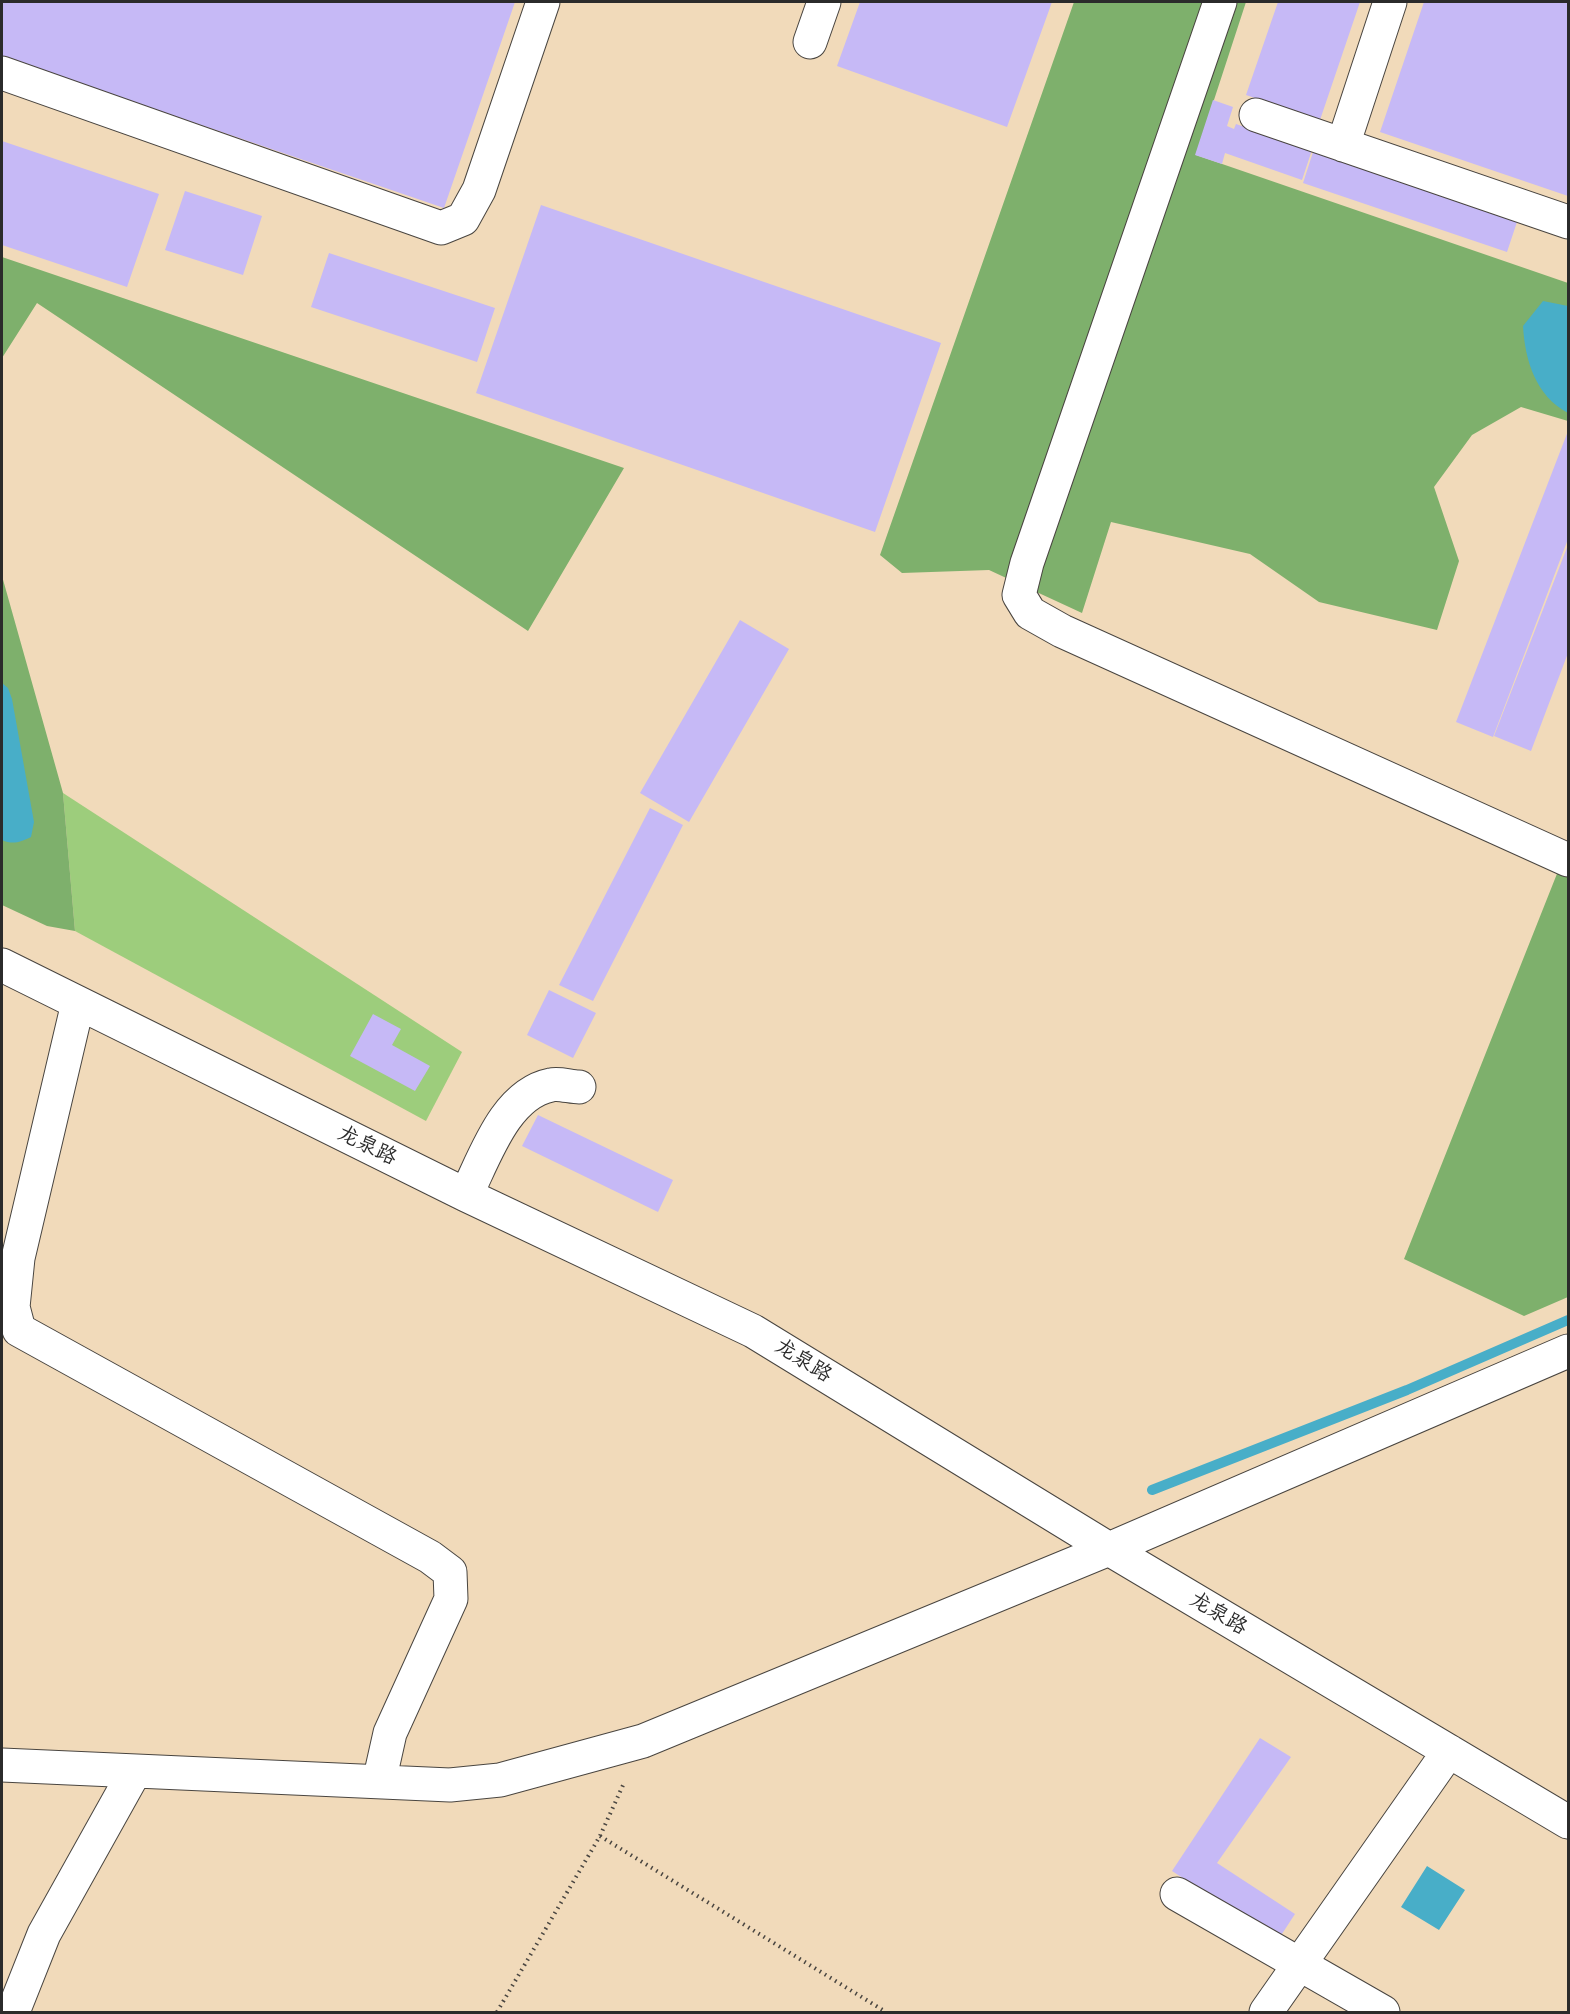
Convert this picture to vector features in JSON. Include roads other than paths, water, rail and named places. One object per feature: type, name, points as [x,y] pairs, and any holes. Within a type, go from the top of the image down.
[{"type":"street","points":[[2,73],[441,228],[463,219],[479,190],[543,2]]},
{"type":"street","points":[[810,42],[824,2]]},
{"type":"street","points":[[1220,2],[1026,563],[1020,595],[1029,613],[1062,631],[1569,860]]},
{"type":"street","points":[[1343,145],[1390,2]]},
{"type":"street","points":[[1256,115],[1569,222]]},
{"type":"street","name":"龙泉路","points":[[2,965],[466,1194],[753,1331],[1108,1549],[1569,1822]]},
{"type":"street","points":[[78,1003],[18,1258],[13,1306],[19,1330],[430,1557],[450,1572],[450,1599],[390,1733],[379,1782]]},
{"type":"street","points":[[466,1194],[505,1117],[525,1096],[552,1085],[579,1087]]},
{"type":"street","points":[[2,1765],[450,1785],[500,1780],[643,1741],[1108,1549],[1569,1350]]},
{"type":"street","points":[[1266,2013],[1449,1751]]},
{"type":"street","points":[[13,2013],[44,1934],[135,1771]]},
{"type":"street","points":[[1177,1894],[1383,2013]]},
{"type":"water","points":[[1543,301],[1568,306],[1568,413],[1557,406],[1540,387],[1526,352],[1523,326]]},
{"type":"water","points":[[2,683],[8,688],[12,699],[34,822],[31,837],[13,843],[2,840]]},
{"type":"water","points":[[1427,1866],[1465,1890],[1439,1930],[1401,1907]]},
{"type":"waterway","points":[[1152,1490],[1407,1390],[1568,1320]]}]
